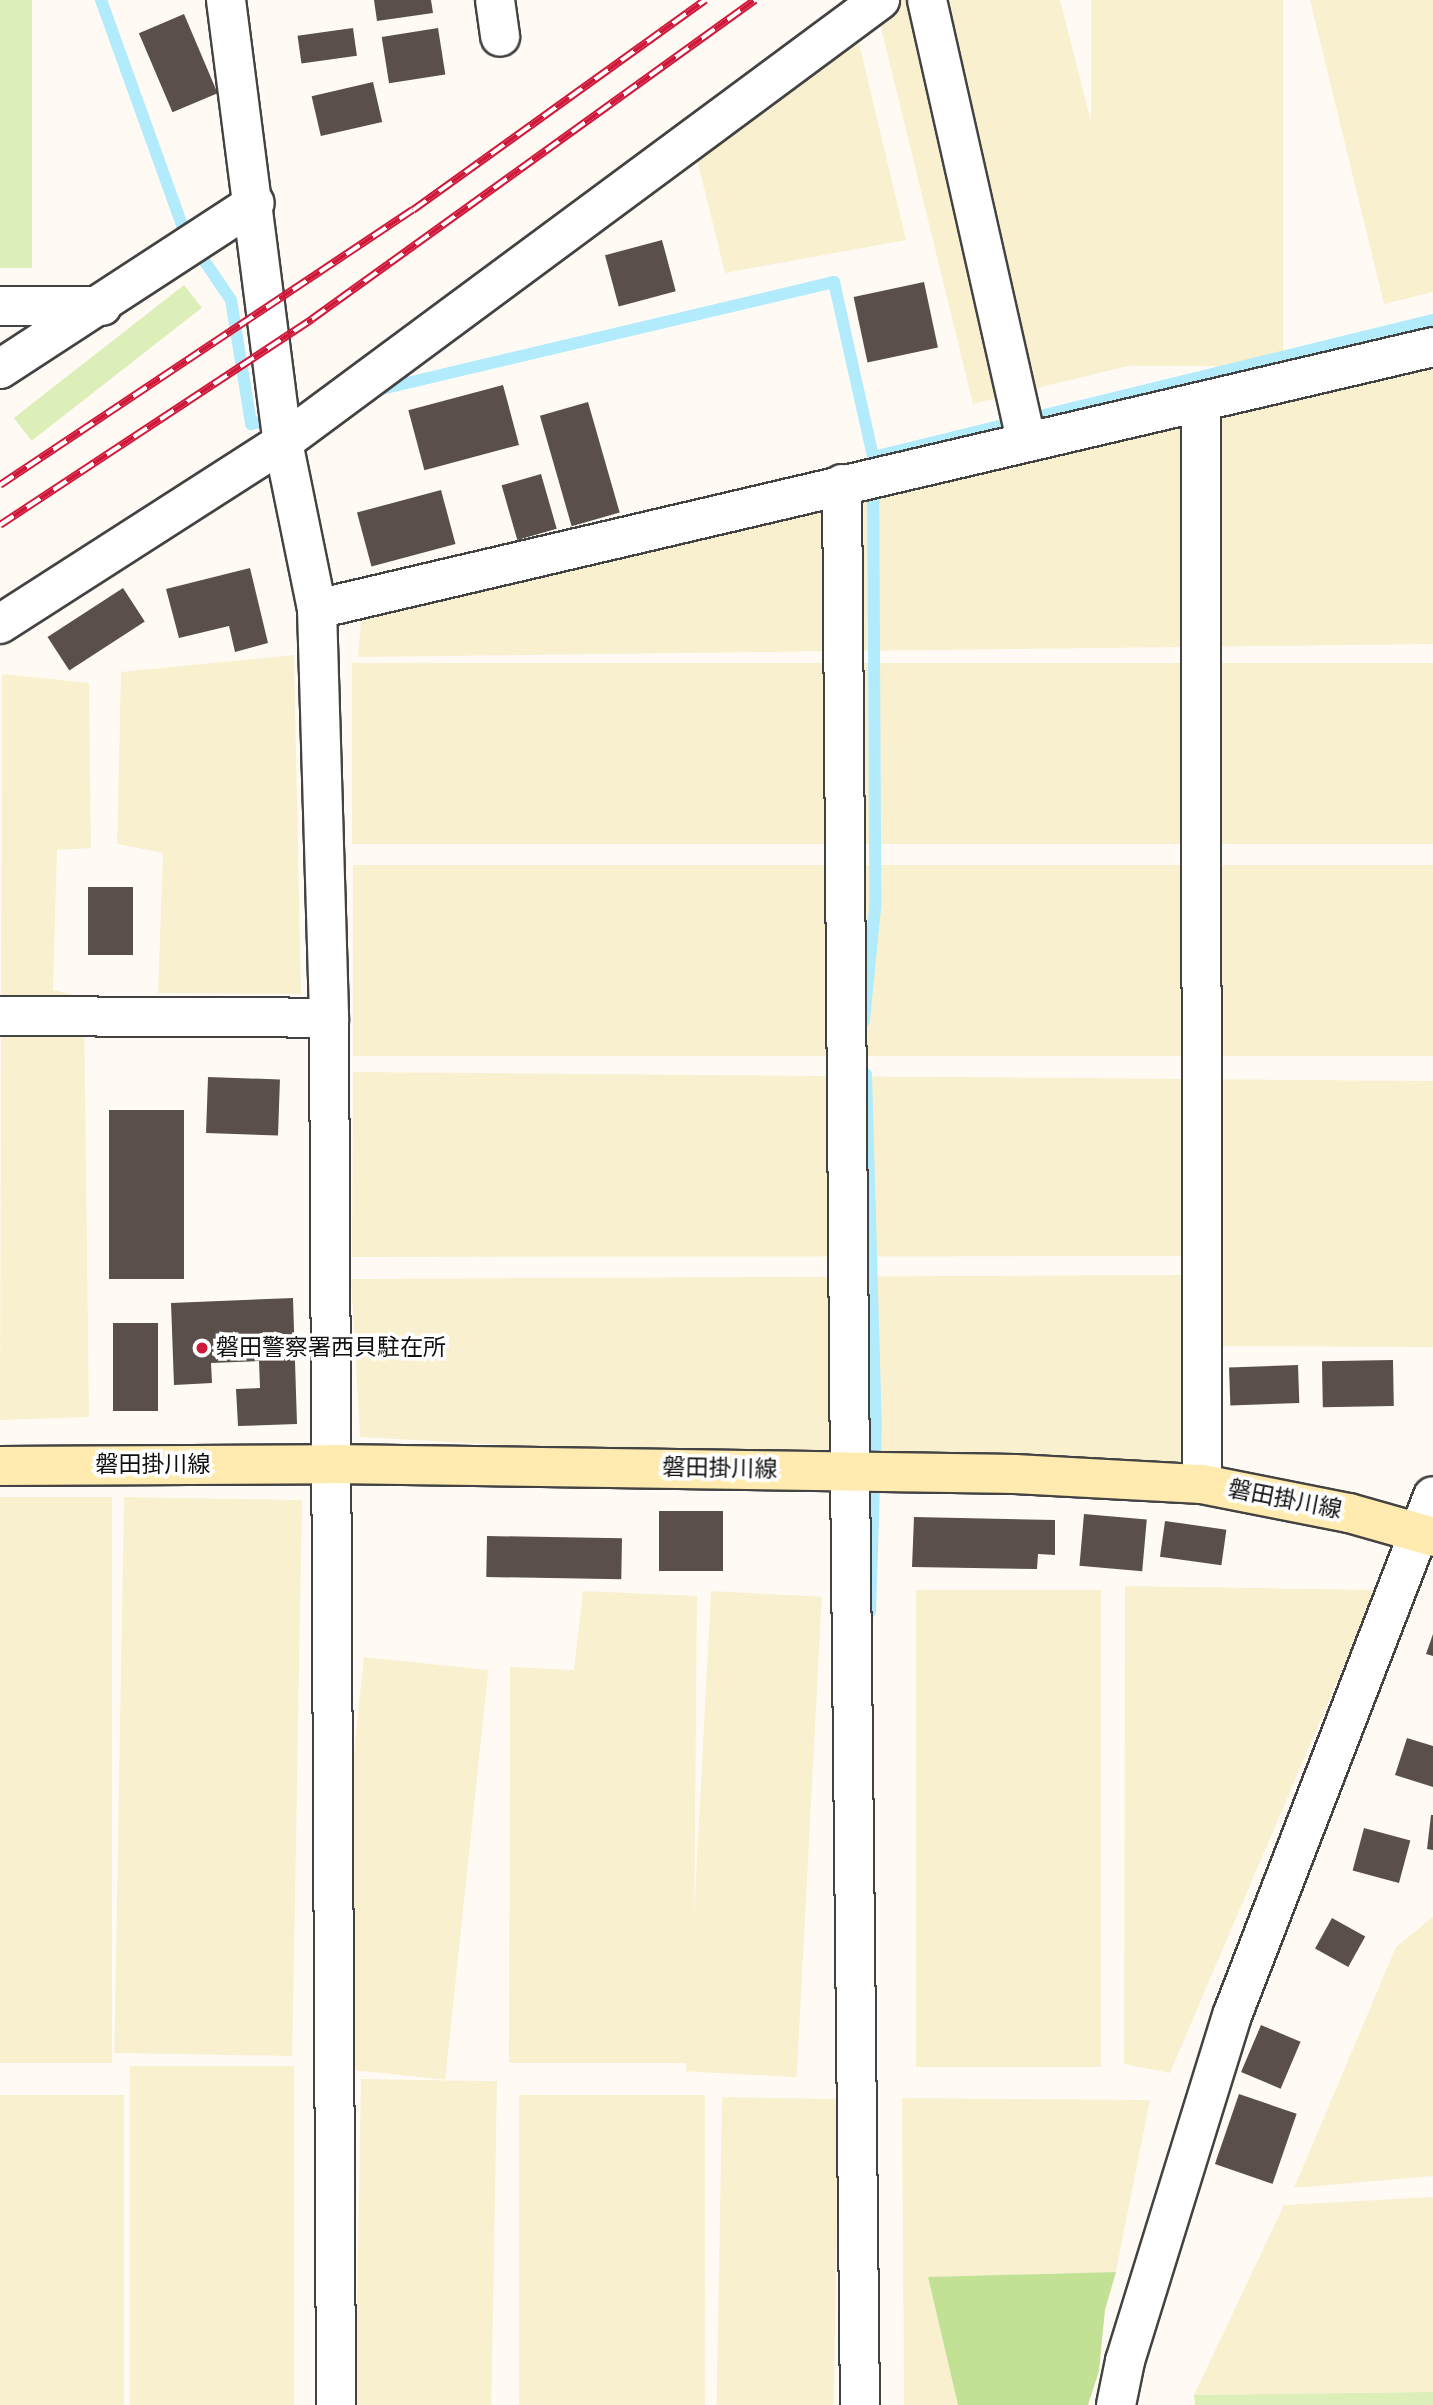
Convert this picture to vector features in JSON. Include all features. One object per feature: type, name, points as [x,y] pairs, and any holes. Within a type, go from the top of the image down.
[{"type":"main road","name":"磐田掛川線","points":[[0,1466],[332,1464],[850,1470],[1202,1484],[1349,1513],[1427,1535]]},
{"type":"street","points":[[226,0],[255,203],[283,442],[317,609],[329,1018],[336,2405]]},
{"type":"street","points":[[495,0],[500,37]]},
{"type":"street","points":[[0,624],[283,442],[880,0]]},
{"type":"street","points":[[927,0],[1027,442]]},
{"type":"street","points":[[0,369],[102,306],[255,203]]},
{"type":"street","points":[[0,306],[102,306]]},
{"type":"street","points":[[317,609],[1433,347]]},
{"type":"street","points":[[1201,402],[1202,1484]]},
{"type":"street","points":[[842,484],[860,2405]]},
{"type":"street","points":[[0,1016],[329,1018]]},
{"type":"street","points":[[1116,2405],[1125,2361],[1233,2013],[1427,1535],[1433,1496]]},
{"type":"shaded area","points":[[880,0],[1060,0],[1152,360],[973,404],[875,3]]},
{"type":"shaded area","points":[[1091,0],[1283,0],[1283,366],[1091,366]]},
{"type":"shaded area","points":[[1310,0],[1433,0],[1433,292],[1384,304]]},
{"type":"shaded area","points":[[853,18],[906,240],[725,273],[692,139]]},
{"type":"shaded area","points":[[1433,348],[1433,644],[358,657],[361,621]]},
{"type":"shaded area","points":[[294,655],[301,994],[158,993],[163,853],[117,844],[121,672]]},
{"type":"shaded area","points":[[352,663],[1433,663],[1433,844],[352,844]]},
{"type":"shaded area","points":[[2,674],[89,683],[91,848],[57,850],[53,990],[84,997],[89,1417],[0,1420]]},
{"type":"shaded area","points":[[353,865],[1433,865],[1433,1056],[353,1056]]},
{"type":"shaded area","points":[[353,1072],[1433,1081],[1433,1347],[1203,1346],[1202,1484],[360,1437],[351,1279],[1202,1275],[1211,1256],[352,1257]]},
{"type":"shaded area","points":[[0,1497],[112,1497],[112,2063],[0,2063]]},
{"type":"shaded area","points":[[124,1497],[302,1500],[292,2056],[114,2053]]},
{"type":"shaded area","points":[[1125,1586],[1376,1590],[1170,2073],[1124,2064]]},
{"type":"shaded area","points":[[916,1590],[1101,1590],[1101,2067],[916,2067]]},
{"type":"shaded area","points":[[583,1591],[697,1596],[693,2063],[509,2063],[510,1667],[574,1670]]},
{"type":"shaded area","points":[[711,1591],[822,1597],[797,2077],[686,2071]]},
{"type":"shaded area","points":[[364,1657],[488,1670],[445,2080],[321,2067]]},
{"type":"shaded area","points":[[1433,1917],[1433,2176],[1294,2188],[1396,1947]]},
{"type":"shaded area","points":[[130,2066],[294,2066],[294,2405],[130,2405]]},
{"type":"shaded area","points":[[361,2079],[497,2081],[491,2405],[355,2405]]},
{"type":"shaded area","points":[[0,2095],[124,2095],[124,2405],[0,2405]]},
{"type":"shaded area","points":[[519,2095],[705,2095],[705,2405],[519,2405]]},
{"type":"shaded area","points":[[722,2097],[839,2099],[834,2405],[717,2405]]},
{"type":"shaded area","points":[[902,2098],[1150,2100],[1116,2272],[928,2277],[958,2405],[904,2405]]},
{"type":"shaded area","points":[[1433,2197],[1433,2392],[1194,2395],[1284,2205]]},
{"type":"green space","points":[[0,0],[32,0],[32,268],[0,268]]},
{"type":"green space","points":[[184,285],[202,308],[32,441],[14,418]]},
{"type":"green space","points":[[1116,2272],[1105,2310],[1099,2371],[1088,2405],[958,2405],[928,2277]]},
{"type":"green space","points":[[1433,2392],[1433,2405],[1195,2405],[1194,2395]]},
{"type":"building","points":[[374,0],[431,0],[433,13],[377,21]]},
{"type":"building","points":[[184,14],[218,93],[172,112],[139,33]]},
{"type":"building","points":[[353,28],[357,56],[301,64],[298,36]]},
{"type":"building","points":[[438,28],[445,74],[389,83],[382,37]]},
{"type":"building","points":[[373,82],[382,122],[321,136],[312,96]]},
{"type":"building","points":[[662,240],[676,291],[619,306],[605,255]]},
{"type":"building","points":[[924,282],[938,348],[868,363],[854,297]]},
{"type":"building","points":[[503,385],[519,445],[424,470],[408,410]]},
{"type":"building","points":[[588,402],[620,513],[572,526],[540,416]]},
{"type":"building","points":[[541,474],[557,529],[517,540],[502,485]]},
{"type":"building","points":[[441,490],[455,544],[371,567],[357,513]]},
{"type":"building","points":[[250,568],[268,643],[235,652],[229,626],[179,638],[166,589]]},
{"type":"building","points":[[123,588],[145,622],[69,671],[48,637]]},
{"type":"building","points":[[88,887],[133,887],[133,955],[88,955]]},
{"type":"building","points":[[208,1077],[280,1080],[278,1135],[206,1133]]},
{"type":"building","points":[[109,1110],[184,1110],[184,1279],[109,1279]]},
{"type":"building","points":[[293,1298],[297,1424],[238,1426],[236,1389],[260,1388],[259,1361],[211,1363],[212,1383],[174,1385],[171,1303]]},
{"type":"building","points":[[113,1323],[158,1323],[158,1411],[113,1411]]},
{"type":"building","points":[[1393,1360],[1394,1406],[1323,1407],[1322,1361]]},
{"type":"building","points":[[1298,1365],[1299,1403],[1230,1405],[1229,1367]]},
{"type":"building","points":[[659,1511],[723,1511],[723,1571],[659,1571]]},
{"type":"building","points":[[1084,1514],[1147,1519],[1142,1571],[1079,1566]]},
{"type":"building","points":[[914,1517],[1055,1520],[1055,1555],[1038,1554],[1037,1569],[912,1567]]},
{"type":"building","points":[[1165,1521],[1226,1530],[1221,1565],[1160,1557]]},
{"type":"building","points":[[487,1536],[622,1538],[621,1579],[486,1577]]},
{"type":"building","points":[[1433,1634],[1433,1656],[1426,1654]]},
{"type":"building","points":[[1407,1738],[1433,1746],[1433,1787],[1395,1775]]},
{"type":"building","points":[[1433,1815],[1433,1850],[1427,1849]]},
{"type":"building","points":[[1364,1828],[1410,1840],[1399,1883],[1353,1871]]},
{"type":"building","points":[[1332,1918],[1365,1936],[1348,1967],[1315,1949]]},
{"type":"building","points":[[1261,2025],[1301,2042],[1281,2089],[1241,2072]]},
{"type":"building","points":[[1239,2094],[1297,2114],[1273,2184],[1215,2164]]},
{"type":"waterway","points":[[101,0],[184,231],[231,300],[251,424],[275,418]]},
{"type":"waterway","points":[[373,391],[834,282],[873,457],[875,908],[864,1021]]},
{"type":"waterway","points":[[873,457],[1433,320]]},
{"type":"waterway","points":[[866,1074],[876,1422],[870,1612]]},
{"type":"railway","points":[[0,485],[413,210],[705,0]]},
{"type":"railway","points":[[0,525],[312,319],[755,0]]},
{"type":"place","name":"磐田警察署西貝駐在所","points":[[202,1348]]}]
